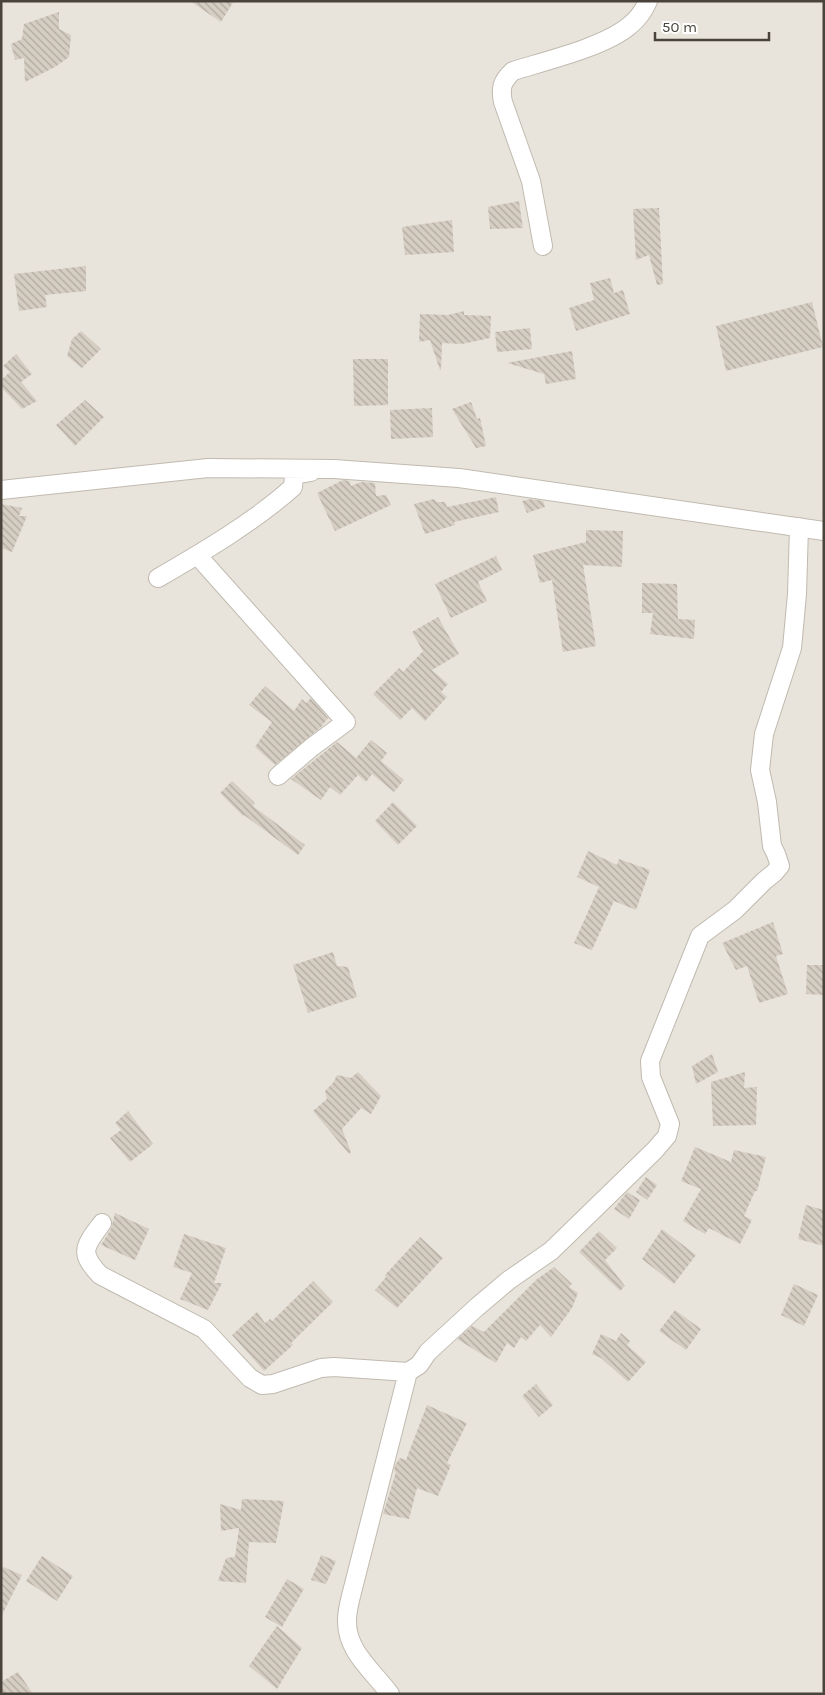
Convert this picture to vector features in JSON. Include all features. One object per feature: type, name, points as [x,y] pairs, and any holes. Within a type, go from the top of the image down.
[{"type":"street","points":[[543,246],[531,181],[503,102],[501,90],[505,78],[513,71],[600,42],[629,26],[644,10],[648,1]]},
{"type":"street","points":[[1,490],[208,468],[334,469],[459,478],[824,531]]},
{"type":"street","points":[[158,578],[197,555],[274,504],[293,487],[294,475],[334,469]]},
{"type":"street","points":[[102,1223],[87,1243],[86,1253],[90,1264],[100,1275],[204,1329],[250,1378],[262,1385],[272,1384],[321,1368],[334,1367],[408,1372],[419,1365],[428,1352],[477,1307],[510,1280],[551,1251],[655,1150],[667,1136],[670,1124],[651,1077],[650,1061],[700,936],[735,910],[780,866],[772,846],[767,802],[760,770],[764,734],[792,648],[797,594],[799,527]]},
{"type":"street","points":[[197,555],[346,722],[312,747],[278,776]]},
{"type":"street","points":[[390,1694],[358,1655],[349,1638],[347,1620],[351,1596],[408,1372]]},
{"type":"shaded area","points":[[1,1],[824,1],[824,1694],[1,1694]]},
{"type":"building","points":[[190,1],[234,1],[221,22]]},
{"type":"building","points":[[59,12],[59,29],[71,35],[69,57],[55,67],[25,82],[24,58],[15,60],[11,44],[22,39],[24,24]]},
{"type":"building","points":[[519,201],[523,228],[490,229],[488,207]]},
{"type":"building","points":[[659,208],[663,284],[657,285],[649,255],[636,260],[633,209]]},
{"type":"building","points":[[452,220],[454,252],[405,255],[402,227]]},
{"type":"building","points":[[86,266],[86,291],[45,295],[47,307],[19,311],[14,274]]},
{"type":"building","points":[[610,278],[614,293],[623,290],[630,314],[576,331],[569,308],[594,300],[590,283]]},
{"type":"building","points":[[812,302],[823,347],[726,371],[716,326]]},
{"type":"building","points":[[464,311],[464,315],[491,316],[490,338],[462,344],[442,343],[440,370],[430,340],[419,342],[420,314],[448,315]]},
{"type":"building","points":[[530,328],[532,349],[497,352],[495,332]]},
{"type":"building","points":[[81,331],[101,349],[82,368],[67,356],[72,339]]},
{"type":"building","points":[[572,351],[576,379],[546,384],[544,374],[507,363]]},
{"type":"building","points":[[16,354],[32,374],[21,382],[37,401],[22,409],[1,387],[1,380],[10,372],[3,366]]},
{"type":"building","points":[[353,359],[388,359],[388,405],[354,406]]},
{"type":"building","points":[[85,400],[104,417],[75,446],[56,425]]},
{"type":"building","points":[[471,402],[477,419],[480,418],[486,446],[476,448],[452,409]]},
{"type":"building","points":[[432,408],[433,437],[391,439],[390,410]]},
{"type":"building","points":[[343,480],[349,481],[351,486],[361,482],[375,483],[376,496],[386,495],[391,505],[335,531],[317,493]]},
{"type":"building","points":[[496,497],[499,512],[454,522],[455,525],[425,534],[414,504],[434,499],[437,502],[445,502],[447,507]]},
{"type":"building","points":[[531,499],[543,501],[545,507],[527,513],[522,501]]},
{"type":"building","points":[[1,504],[22,508],[19,516],[27,516],[12,552],[1,548]]},
{"type":"building","points":[[586,530],[623,531],[622,567],[583,565],[596,646],[563,652],[552,580],[540,583],[533,555],[586,542]]},
{"type":"building","points":[[496,556],[502,570],[478,582],[487,601],[451,618],[435,584]]},
{"type":"building","points":[[642,583],[677,584],[678,619],[695,620],[694,639],[650,634],[653,613],[642,613]]},
{"type":"building","points":[[438,617],[459,654],[432,670],[448,684],[441,692],[447,697],[425,721],[412,708],[400,720],[373,694],[399,668],[403,672],[423,651],[412,632]]},
{"type":"building","points":[[265,686],[294,711],[302,699],[306,703],[311,698],[328,718],[321,727],[275,765],[255,747],[272,722],[249,705]]},
{"type":"building","points":[[371,740],[387,753],[381,761],[404,780],[394,792],[372,774],[366,782],[358,775],[340,795],[330,787],[321,800],[291,779],[337,742],[356,758]]},
{"type":"building","points":[[232,781],[255,803],[253,806],[305,845],[298,855],[243,816],[220,793]]},
{"type":"building","points":[[393,802],[417,826],[398,845],[375,821]]},
{"type":"building","points":[[588,851],[617,865],[619,859],[650,870],[636,910],[614,901],[592,950],[574,943],[599,887],[577,877]]},
{"type":"building","points":[[773,922],[783,954],[776,956],[788,994],[759,1003],[747,966],[736,970],[722,943]]},
{"type":"building","points":[[333,952],[337,966],[348,967],[357,997],[308,1013],[293,965]]},
{"type":"building","points":[[807,965],[824,965],[824,995],[806,994]]},
{"type":"building","points":[[712,1054],[718,1072],[696,1084],[692,1066]]},
{"type":"building","points":[[358,1072],[381,1096],[371,1114],[361,1108],[342,1129],[351,1152],[349,1154],[313,1111],[327,1099],[325,1091],[333,1083],[337,1075],[351,1078]]},
{"type":"building","points":[[745,1072],[744,1088],[757,1087],[756,1125],[713,1126],[711,1082]]},
{"type":"building","points":[[128,1111],[153,1144],[130,1162],[110,1138],[121,1130],[115,1123]]},
{"type":"building","points":[[695,1147],[731,1162],[734,1150],[766,1157],[757,1191],[755,1191],[744,1216],[752,1220],[740,1244],[709,1228],[705,1234],[683,1221],[701,1189],[681,1181]]},
{"type":"building","points":[[646,1177],[657,1185],[647,1200],[636,1192]]},
{"type":"building","points":[[627,1192],[640,1200],[629,1219],[614,1209]]},
{"type":"building","points":[[806,1205],[824,1210],[824,1246],[798,1239]]},
{"type":"building","points":[[115,1213],[149,1229],[135,1260],[101,1245],[111,1229]]},
{"type":"building","points":[[662,1229],[696,1255],[674,1284],[642,1259]]},
{"type":"building","points":[[599,1231],[617,1248],[605,1260],[625,1286],[620,1291],[579,1252]]},
{"type":"building","points":[[184,1234],[226,1248],[214,1283],[222,1283],[208,1310],[180,1299],[192,1273],[173,1267]]},
{"type":"building","points":[[420,1237],[443,1258],[397,1308],[375,1290],[386,1277],[385,1275]]},
{"type":"building","points":[[554,1267],[572,1284],[569,1287],[578,1293],[572,1308],[551,1337],[540,1325],[526,1341],[521,1337],[514,1348],[507,1343],[496,1363],[457,1339],[472,1326],[484,1332],[536,1280]]},
{"type":"building","points":[[313,1281],[333,1302],[291,1343],[293,1345],[264,1371],[232,1335],[257,1312],[265,1323],[270,1319],[272,1321]]},
{"type":"building","points":[[794,1284],[818,1295],[804,1326],[781,1315]]},
{"type":"building","points":[[675,1310],[701,1329],[686,1350],[659,1331]]},
{"type":"building","points":[[621,1333],[630,1341],[627,1345],[646,1362],[628,1382],[601,1358],[592,1354],[601,1334],[616,1341]]},
{"type":"building","points":[[536,1384],[553,1405],[539,1417],[522,1396]]},
{"type":"building","points":[[427,1405],[467,1423],[447,1463],[451,1465],[438,1496],[417,1488],[409,1519],[383,1514],[396,1472],[394,1471],[395,1465],[400,1458],[406,1460]]},
{"type":"building","points":[[242,1499],[284,1501],[276,1543],[249,1542],[246,1583],[218,1581],[226,1558],[235,1557],[239,1528],[221,1531],[220,1504],[241,1510]]},
{"type":"building","points":[[321,1555],[336,1561],[326,1584],[311,1580]]},
{"type":"building","points":[[42,1556],[73,1576],[57,1601],[26,1581]]},
{"type":"building","points":[[1,1566],[22,1575],[1,1617]]},
{"type":"building","points":[[287,1579],[304,1589],[282,1627],[265,1617]]},
{"type":"building","points":[[277,1626],[302,1648],[277,1689],[249,1666]]},
{"type":"building","points":[[18,1672],[33,1694],[1,1694],[1,1682]]}]
